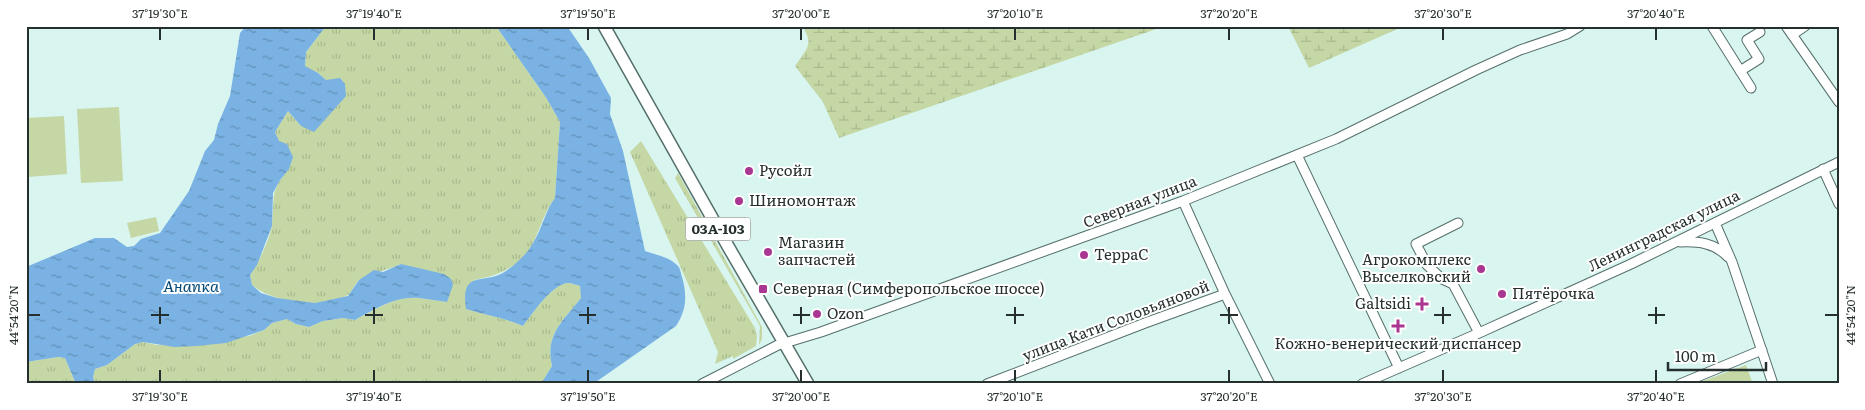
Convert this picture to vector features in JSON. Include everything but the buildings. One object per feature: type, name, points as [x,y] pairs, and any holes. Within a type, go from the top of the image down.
[{"type":"main road","name":"03А-103","points":[[597,26],[651,114],[781,344],[800,384]]},
{"type":"main road","name":"03А-103","points":[[604,26],[636,89]]},
{"type":"main road","name":"03А-103","points":[[781,344],[808,384]]},
{"type":"street","name":"Северная улица","points":[[702,384],[781,344],[838,326],[1183,201],[1297,155],[1336,139],[1442,86],[1520,50],[1561,37],[1580,26]]},
{"type":"street","points":[[1712,26],[1751,88]]},
{"type":"street","points":[[1786,26],[1839,102]]},
{"type":"street","points":[[1792,35],[1805,26]]},
{"type":"street","points":[[1740,71],[1759,60],[1747,40],[1760,32]]},
{"type":"street","points":[[1297,155],[1399,368]]},
{"type":"street","name":"Ленинградская улица","points":[[1362,384],[1479,333],[1677,242],[1839,162]]},
{"type":"street","points":[[1823,169],[1839,204]]},
{"type":"street","points":[[1183,201],[1225,294],[1270,384]]},
{"type":"street","points":[[1716,222],[1732,262],[1772,384]]},
{"type":"street","points":[[1458,223],[1416,244],[1427,265],[1442,279],[1453,284],[1479,333]]},
{"type":"street","points":[[1704,228],[1703,236],[1706,244]]},
{"type":"street","points":[[1677,242],[1706,244],[1718,248],[1732,262]]},
{"type":"street","name":"улица Кати Соловьяновой","points":[[987,384],[1225,294]]},
{"type":"street","points":[[1680,384],[1762,350]]},
{"type":"green space","points":[[326,26],[496,26],[547,99],[560,122],[555,198],[524,257],[501,272],[474,280],[466,309],[523,326],[555,288],[568,283],[580,286],[581,298],[553,337],[550,355],[552,366],[541,384],[95,384],[93,377],[95,369],[107,365],[135,344],[143,342],[157,345],[249,336],[264,330],[272,323],[287,319],[296,324],[309,327],[323,321],[343,318],[355,320],[386,304],[402,299],[419,298],[447,302],[401,264],[361,279],[346,296],[324,302],[311,303],[284,300],[261,291],[252,285],[250,275],[264,250],[271,229],[274,195],[278,183],[289,169],[275,132],[288,111],[301,126],[326,80],[318,73],[305,67],[306,52]]},
{"type":"green space","points":[[802,26],[1165,26],[839,138],[823,102],[795,66],[808,47],[808,38]]},
{"type":"green space","points":[[1288,26],[1404,26],[1309,68]]},
{"type":"green space","points":[[119,107],[123,181],[81,183],[77,109]]},
{"type":"green space","points":[[64,116],[67,174],[28,177],[26,118]]},
{"type":"green space","points":[[641,141],[755,328],[757,336],[756,346],[733,359],[733,356],[715,364],[718,352],[630,152]]},
{"type":"green space","points":[[678,173],[762,327],[762,339],[759,345],[760,326],[675,178]]},
{"type":"green space","points":[[156,217],[159,231],[131,238],[127,223]]},
{"type":"green space","points":[[58,357],[65,358],[76,384],[26,384],[26,362]]},
{"type":"green space","points":[[1746,365],[1753,384],[1695,384]]},
{"type":"water","name":"Анапка","points":[[246,26],[326,26],[306,52],[305,66],[326,80],[340,78],[345,84],[346,96],[314,132],[301,126],[288,111],[275,132],[279,141],[287,144],[293,157],[289,169],[273,193],[272,226],[257,265],[250,275],[252,285],[261,293],[277,298],[315,303],[348,296],[359,280],[374,270],[383,272],[401,264],[444,274],[451,279],[453,285],[447,302],[419,298],[402,299],[386,304],[355,320],[343,318],[323,321],[309,327],[296,324],[287,319],[272,323],[264,330],[226,343],[175,347],[143,342],[135,344],[107,365],[95,369],[93,377],[95,384],[76,384],[65,358],[58,357],[26,362],[26,267],[95,238],[114,238],[127,247],[134,246],[141,239],[160,233],[189,191],[205,151],[214,140],[218,124],[230,96],[240,33]]},
{"type":"water","points":[[496,26],[567,26],[589,58],[611,98],[610,114],[623,151],[645,251],[671,260],[678,266],[681,272],[685,290],[685,302],[680,320],[676,326],[593,384],[541,384],[552,366],[550,355],[553,337],[581,298],[580,286],[568,283],[555,288],[523,326],[466,309],[465,296],[470,283],[498,275],[506,271],[521,258],[531,247],[555,198],[560,122],[547,99]]},
{"type":"place","name":"Русойл","points":[[749,171]]},
{"type":"place","name":"Шиномонтаж","points":[[739,201]]},
{"type":"place","name":"Магазин запчастей","points":[[768,252]]},
{"type":"place","name":"ТерраС","points":[[1084,255]]},
{"type":"place","name":"Агрокомплекс Выселковский","points":[[1481,269]]},
{"type":"place","name":"Северная (Симферопольское шоссе)","points":[[763,289]]},
{"type":"place","name":"Пятёрочка","points":[[1502,294]]},
{"type":"place","name":"Galtsidi","points":[[1422,304]]},
{"type":"place","name":"Ozon","points":[[817,314]]},
{"type":"place","name":"Кожно-венерический диспансер","points":[[1398,326]]}]
